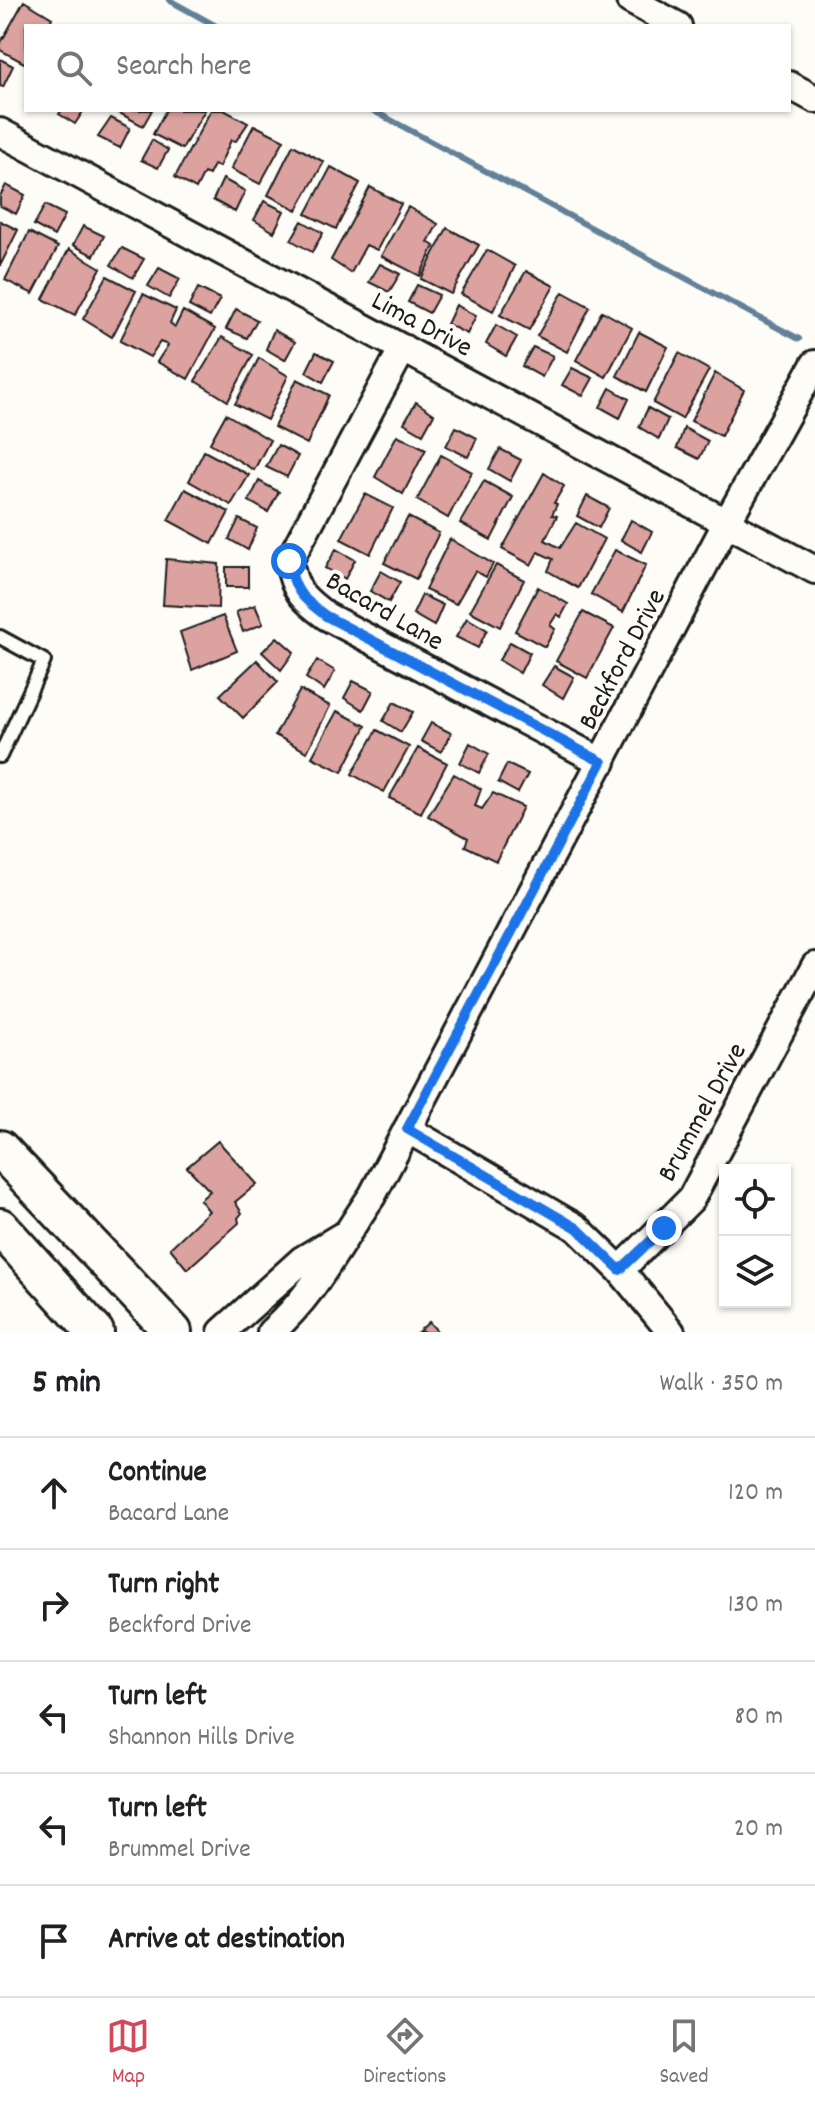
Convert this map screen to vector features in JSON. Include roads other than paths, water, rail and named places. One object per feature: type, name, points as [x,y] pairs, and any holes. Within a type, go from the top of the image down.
[{"type":"main road","points":[[0,1149],[173,1332]]},
{"type":"main road","points":[[0,1227],[95,1332]]},
{"type":"street","points":[[630,0],[674,24]]},
{"type":"street","points":[[791,86],[815,99]]},
{"type":"street","name":"Lima Drive","points":[[0,132],[815,570]]},
{"type":"street","name":"Bacard Lane","points":[[403,348],[289,561],[293,585],[304,600],[326,616],[602,762]]},
{"type":"street","name":"Beckford Drive","points":[[271,1332],[318,1282],[345,1234],[372,1196],[727,522],[815,364]]},
{"type":"street","name":"Brummel Drive","points":[[620,1270],[691,1199],[815,966]]},
{"type":"street","points":[[407,1129],[577,1228],[620,1270],[671,1332]]},
{"type":"street","name":"Beckford Drive","points":[[222,1332],[302,1260],[345,1234]]},
{"type":"lane","points":[[0,637],[44,661],[0,756]]},
{"type":"waterway","points":[[169,0],[212,24]]},
{"type":"waterway","points":[[376,112],[799,339]]}]
